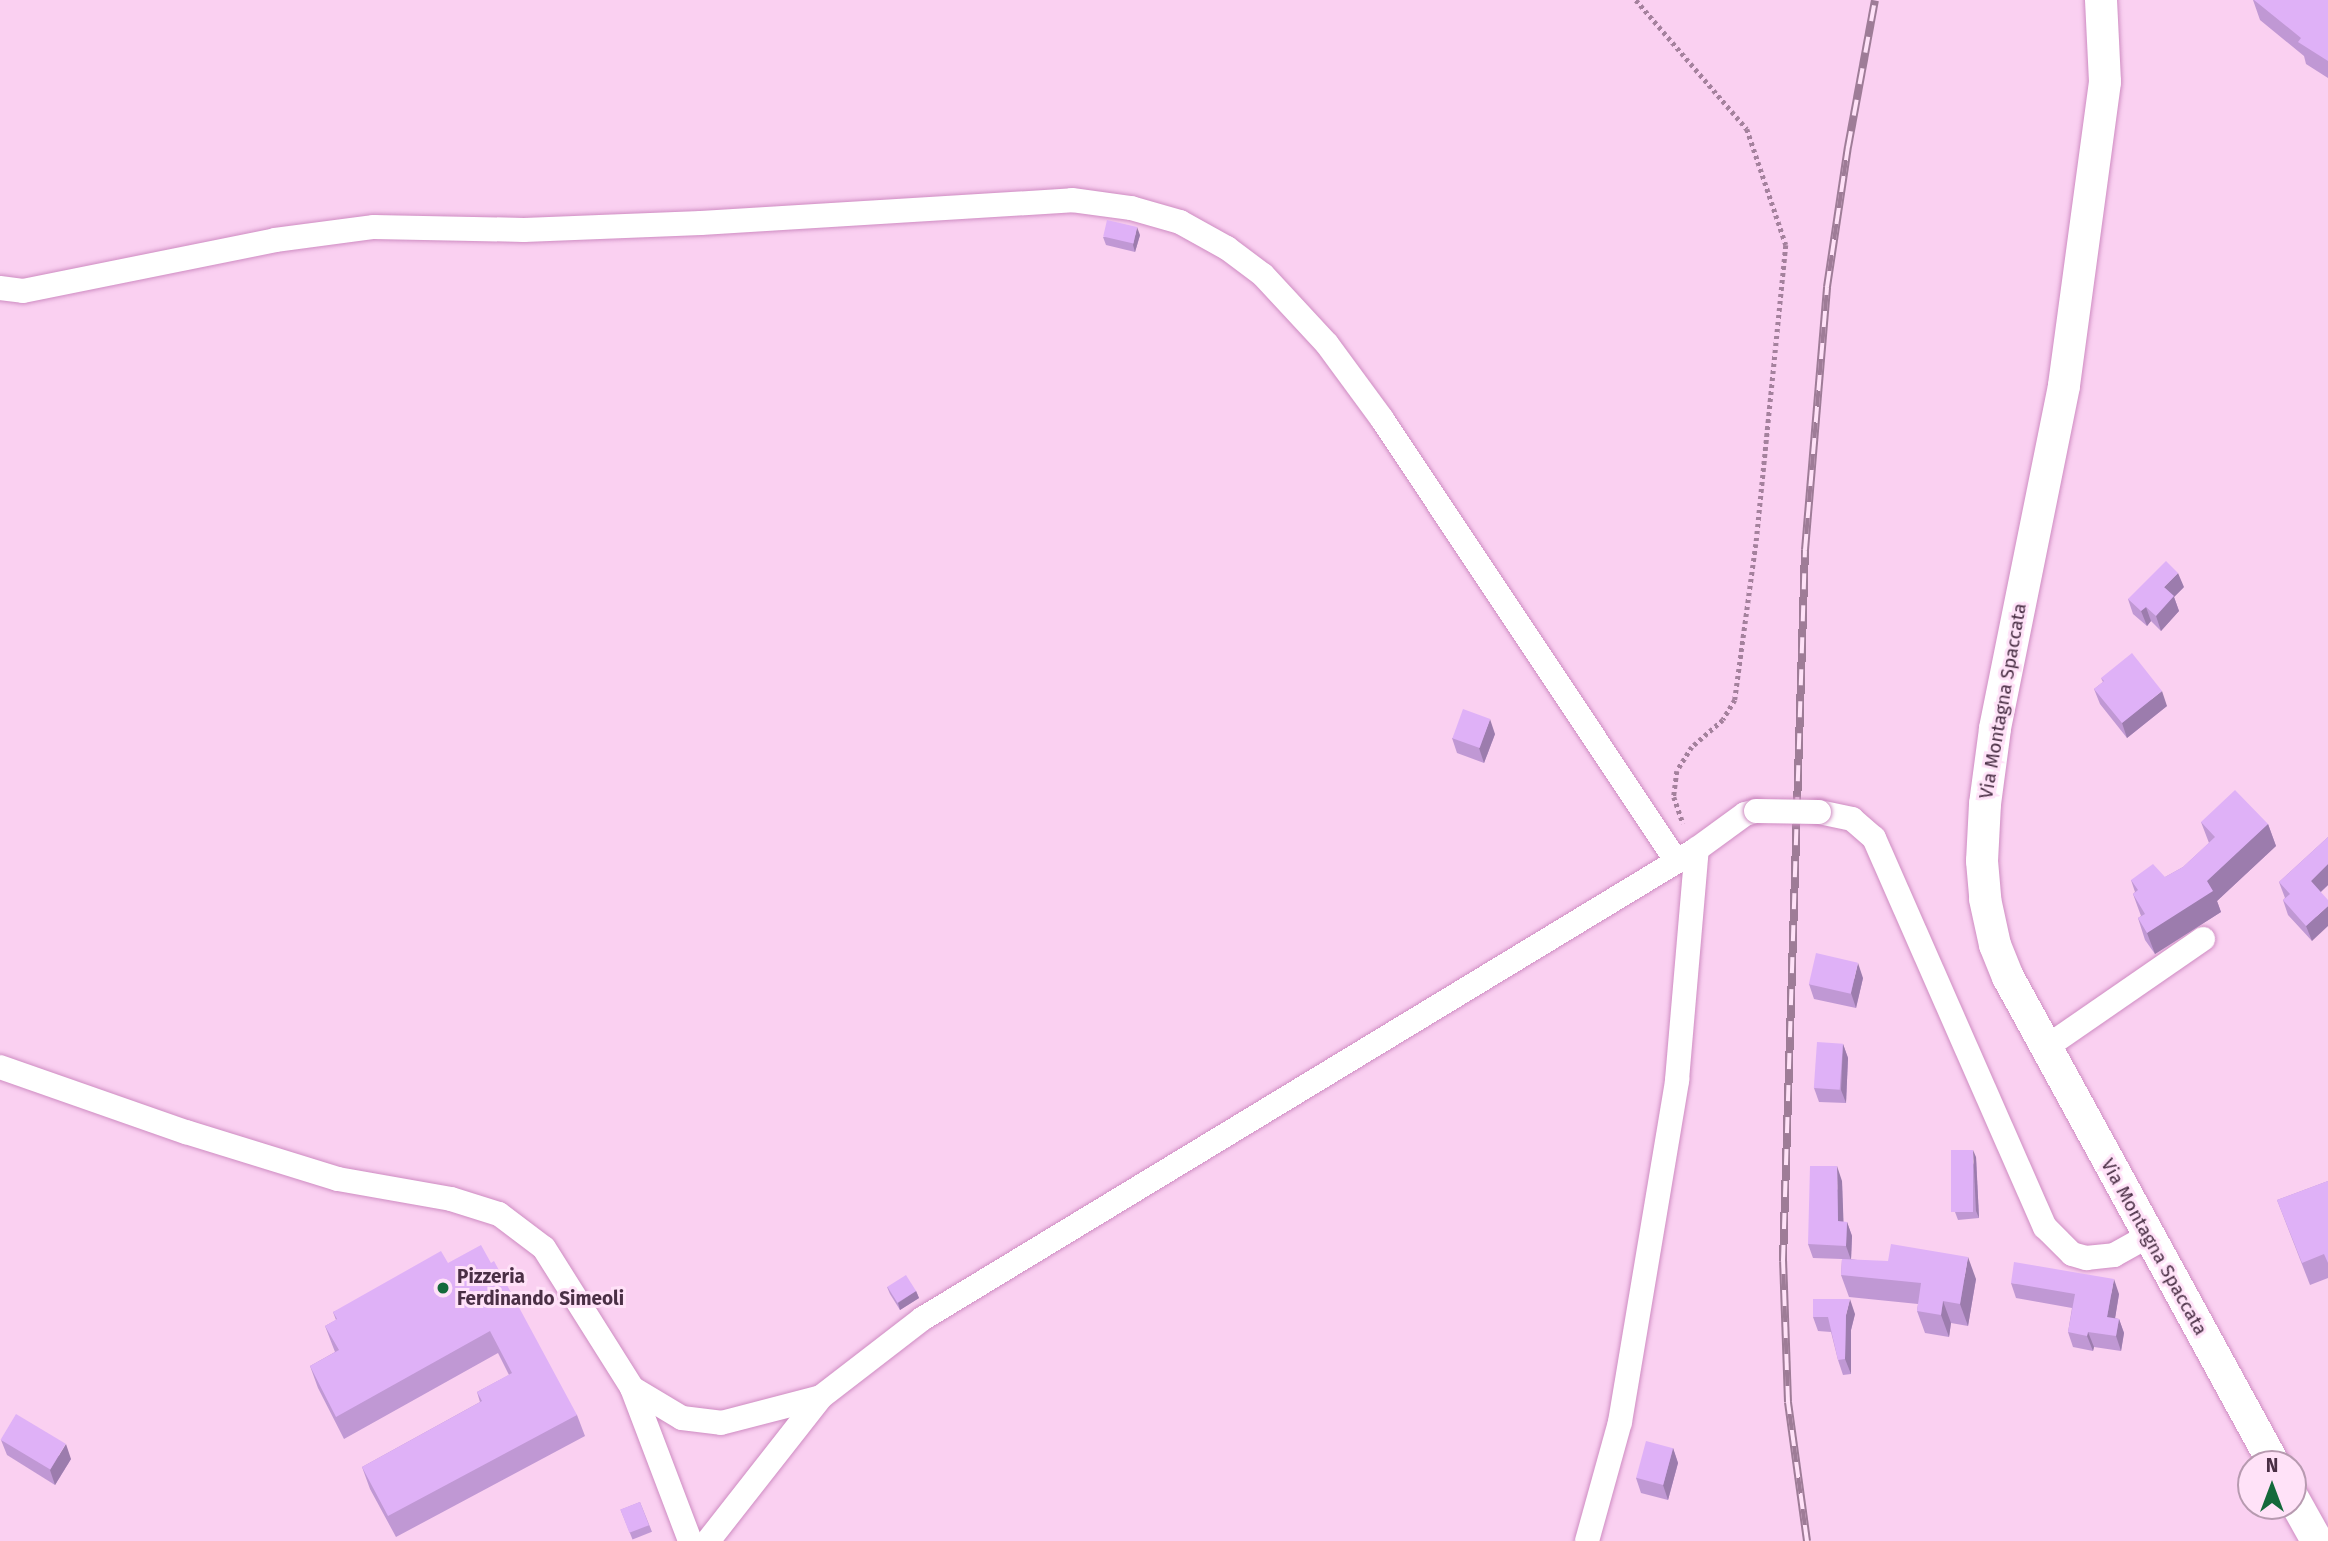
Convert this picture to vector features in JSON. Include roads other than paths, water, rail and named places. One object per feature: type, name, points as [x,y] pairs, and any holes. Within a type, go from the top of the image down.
[{"type":"main road","name":"Via Montagna Spaccata","points":[[2101,0],[2105,82],[2068,358],[1995,729],[1982,850],[1985,899],[1995,945],[2008,977],[2147,1237],[2266,1450]]},
{"type":"main road","points":[[2305,1520],[2317,1541]]},
{"type":"street","points":[[0,288],[23,291],[275,240],[374,227],[524,230],[701,223],[1072,200],[1131,208],[1180,222],[1227,248],[1263,275],[1326,344],[1397,442],[1517,619],[1605,759],[1686,854],[1677,1080],[1620,1422],[1587,1541]]},
{"type":"street","points":[[709,1541],[821,1397],[922,1320],[1686,854],[1745,814],[1756,811],[1819,812],[1852,819],[1874,838],[2045,1227],[2072,1254],[2087,1258],[2114,1255],[2147,1237]]},
{"type":"street","points":[[2045,1048],[2203,939]]},
{"type":"street","points":[[0,1067],[186,1132],[338,1179],[451,1199],[499,1214],[544,1248],[632,1388],[690,1541]]},
{"type":"street","points":[[632,1388],[682,1418],[722,1423],[821,1397]]},
{"type":"railway","points":[[1807,1541],[1788,1402],[1783,1261],[1805,550],[1827,287],[1848,147],[1875,0]]},
{"type":"place","name":"Pizzeria Ferdinando Simeoli","points":[[443,1288]]}]
